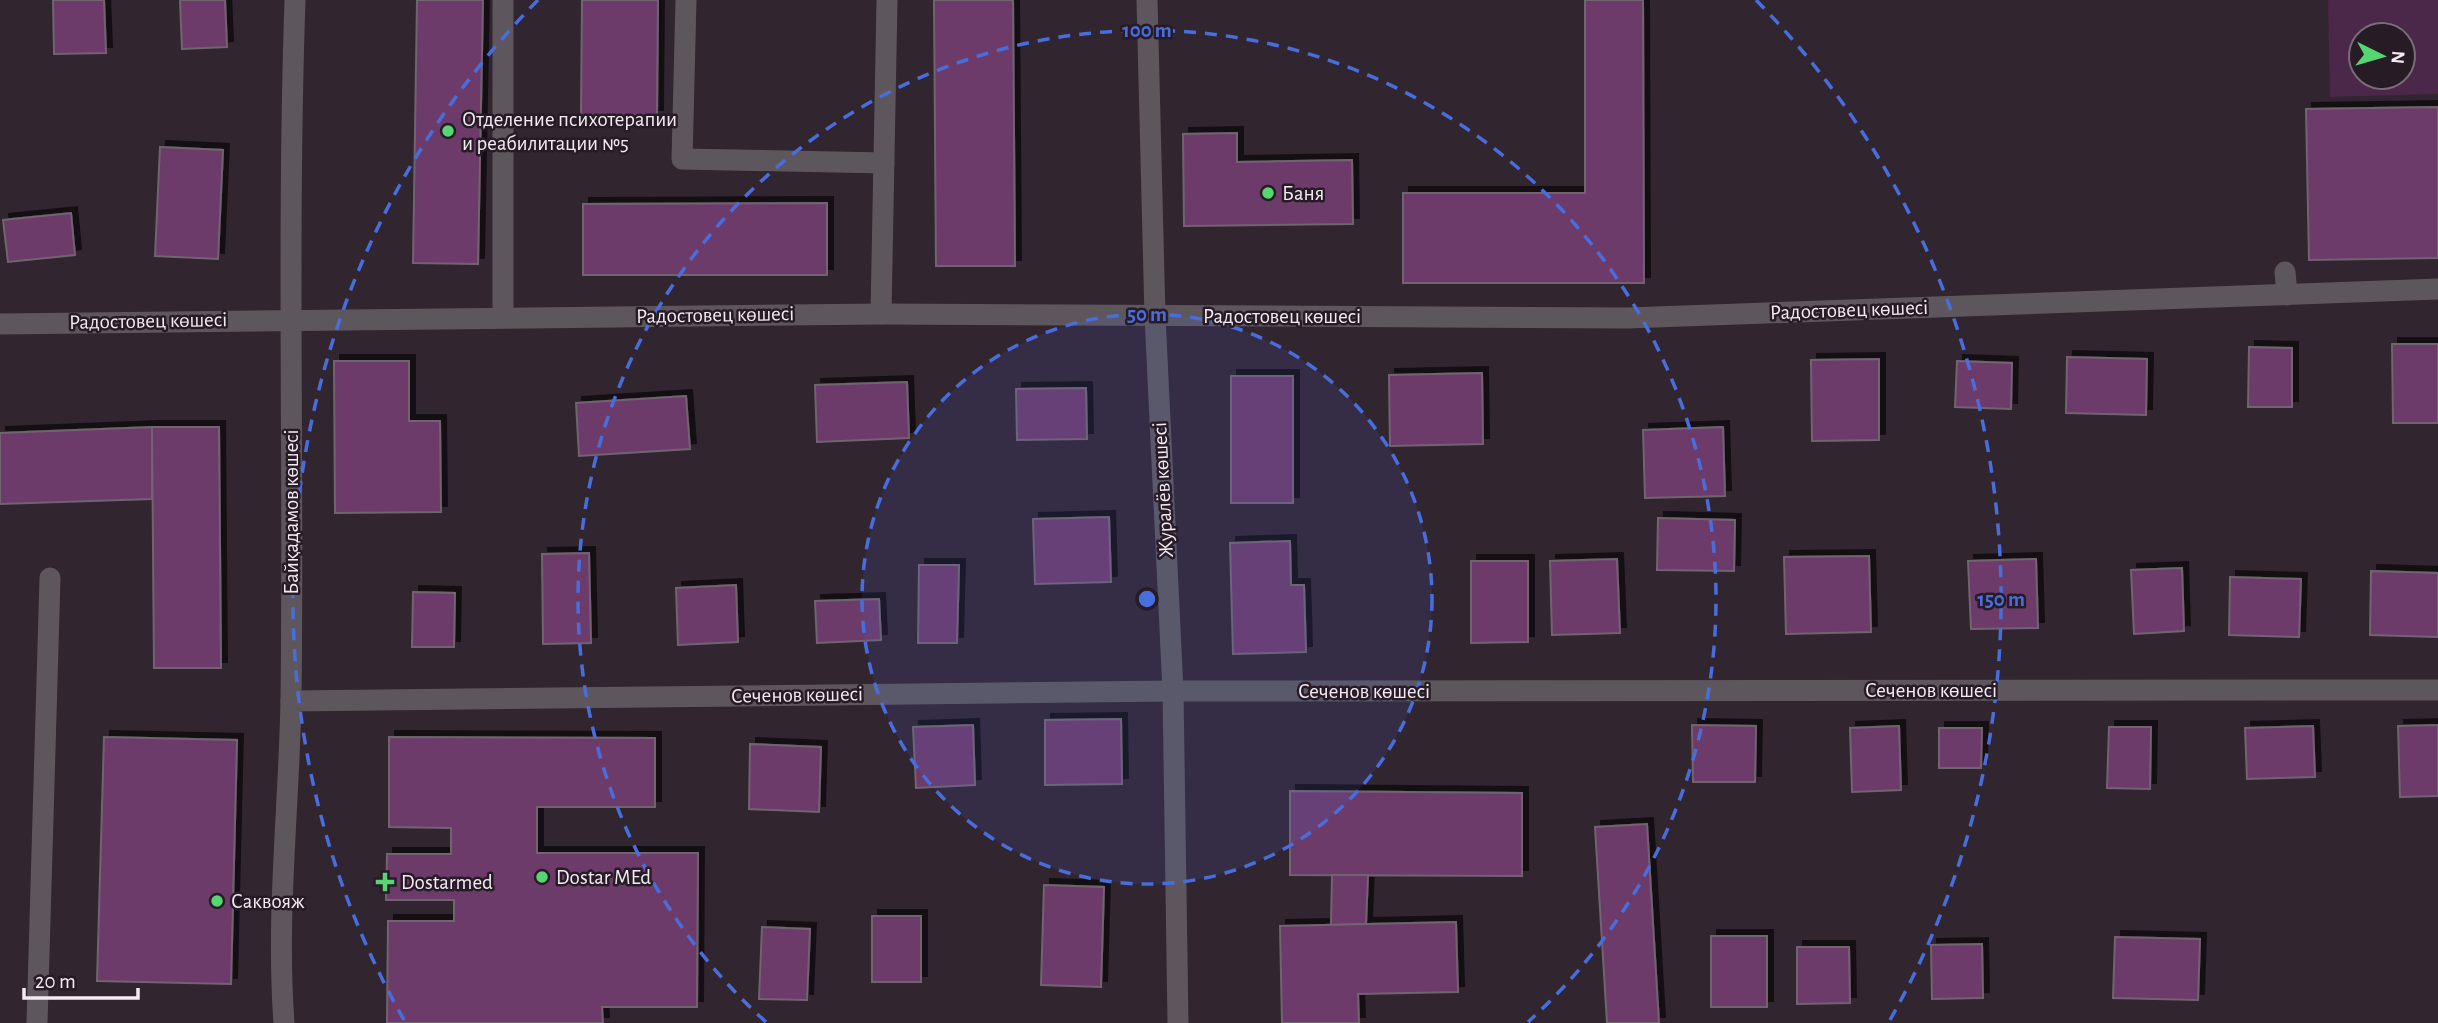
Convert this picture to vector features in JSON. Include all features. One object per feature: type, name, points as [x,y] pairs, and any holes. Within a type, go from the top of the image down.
[{"type":"street","name":"Байқадамов көшесі","points":[[284,1023],[281,949],[291,701],[291,118],[295,0]]},
{"type":"street","points":[[503,0],[503,317]]},
{"type":"street","points":[[685,0],[682,159],[884,163]]},
{"type":"street","points":[[881,314],[887,0]]},
{"type":"street","name":"Журалёв көшесі","points":[[1147,0],[1155,316],[1173,691],[1178,1023]]},
{"type":"street","points":[[2285,272],[2287,295]]},
{"type":"street","name":"Радостовец көшесі","points":[[0,324],[881,314],[1628,318],[2438,289]]},
{"type":"street","points":[[37,1023],[50,578]]},
{"type":"street","name":"Сеченов көшесі","points":[[291,701],[1173,691],[2438,690]]},
{"type":"shaded area","points":[[2328,0],[2438,0],[2438,94],[2330,97]]},
{"type":"building","points":[[53,0],[104,0],[106,53],[54,54]]},
{"type":"building","points":[[180,0],[225,0],[227,47],[182,49]]},
{"type":"building","name":"Отделение психотерапии и реабилитации №5","points":[[417,0],[483,0],[478,264],[413,263]]},
{"type":"building","points":[[582,0],[658,0],[657,116],[581,115]]},
{"type":"building","points":[[934,0],[1013,0],[1015,266],[936,266]]},
{"type":"building","points":[[1585,0],[1643,0],[1644,283],[1403,283],[1403,193],[1585,193]]},
{"type":"building","points":[[2438,107],[2438,258],[2309,260],[2306,109]]},
{"type":"building","name":"Баня","points":[[1237,133],[1237,162],[1352,160],[1353,224],[1184,226],[1183,134]]},
{"type":"building","points":[[160,147],[223,150],[218,259],[155,256]]},
{"type":"building","points":[[827,203],[827,275],[583,275],[583,204]]},
{"type":"building","points":[[71,213],[75,255],[8,262],[3,220]]},
{"type":"building","points":[[2392,344],[2438,344],[2438,423],[2393,423]]},
{"type":"building","points":[[2249,347],[2292,348],[2292,407],[2248,407]]},
{"type":"building","points":[[2067,357],[2147,359],[2146,415],[2066,413]]},
{"type":"building","points":[[1879,359],[1879,440],[1812,441],[1811,360]]},
{"type":"building","points":[[334,361],[409,361],[409,421],[440,421],[441,512],[335,513]]},
{"type":"building","points":[[1957,361],[2012,363],[2011,409],[1955,407]]},
{"type":"building","points":[[1482,373],[1483,444],[1390,446],[1389,375]]},
{"type":"building","points":[[1231,376],[1293,376],[1293,503],[1231,503]]},
{"type":"building","points":[[907,382],[909,438],[817,442],[815,385]]},
{"type":"building","points":[[1086,388],[1087,439],[1017,440],[1016,389]]},
{"type":"building","points":[[686,396],[690,449],[579,456],[576,403]]},
{"type":"building","points":[[152,427],[152,499],[0,504],[0,433]]},
{"type":"building","points":[[152,427],[219,427],[221,668],[154,668]]},
{"type":"building","points":[[1723,427],[1725,496],[1645,498],[1643,430]]},
{"type":"building","points":[[1109,517],[1111,582],[1035,584],[1033,519]]},
{"type":"building","points":[[1658,518],[1735,520],[1734,571],[1657,570]]},
{"type":"building","points":[[1290,541],[1291,585],[1304,585],[1306,652],[1233,654],[1230,543]]},
{"type":"building","points":[[589,553],[591,643],[543,644],[542,554]]},
{"type":"building","points":[[1869,556],[1871,632],[1786,634],[1784,557]]},
{"type":"building","points":[[1617,559],[1620,633],[1552,635],[1550,561]]},
{"type":"building","points":[[2036,559],[2038,628],[1971,629],[1968,561]]},
{"type":"building","points":[[1471,561],[1528,561],[1528,642],[1471,643]]},
{"type":"building","points":[[919,565],[959,565],[957,643],[918,643]]},
{"type":"building","points":[[2182,568],[2184,631],[2134,634],[2131,570]]},
{"type":"building","points":[[2371,571],[2438,573],[2438,637],[2370,635]]},
{"type":"building","points":[[2230,577],[2301,579],[2299,637],[2229,635]]},
{"type":"building","points":[[736,585],[738,642],[678,645],[676,588]]},
{"type":"building","points":[[413,592],[455,593],[454,647],[412,647]]},
{"type":"building","points":[[879,599],[881,640],[817,643],[815,601]]},
{"type":"building","points":[[1121,719],[1122,784],[1045,785],[1045,720]]},
{"type":"building","points":[[973,725],[975,785],[916,788],[913,727]]},
{"type":"building","points":[[1692,725],[1756,726],[1755,782],[1693,782]]},
{"type":"building","points":[[2438,725],[2438,796],[2400,797],[2398,726]]},
{"type":"building","points":[[1899,726],[1901,790],[1852,792],[1850,728]]},
{"type":"building","points":[[2313,726],[2315,777],[2247,779],[2245,728]]},
{"type":"building","points":[[2109,727],[2151,727],[2150,789],[2107,788]]},
{"type":"building","points":[[1939,728],[1982,728],[1981,768],[1939,768]]},
{"type":"building","points":[[104,737],[237,740],[231,984],[97,981]]},
{"type":"building","name":"Dostar MEd","points":[[389,737],[655,738],[655,807],[537,807],[537,853],[698,853],[697,1007],[602,1007],[603,1023],[387,1023],[388,921],[454,921],[454,900],[386,900],[387,854],[451,854],[451,828],[389,827]]},
{"type":"building","points":[[750,744],[821,747],[819,812],[749,809]]},
{"type":"building","points":[[1290,791],[1522,793],[1522,876],[1290,875]]},
{"type":"building","points":[[1647,824],[1659,1023],[1607,1023],[1595,827]]},
{"type":"building","points":[[1332,875],[1368,875],[1366,924],[1331,925]]},
{"type":"building","points":[[1044,885],[1104,887],[1101,987],[1041,985]]},
{"type":"building","points":[[872,916],[921,916],[921,982],[872,982]]},
{"type":"building","points":[[1456,922],[1458,992],[1358,994],[1359,1023],[1282,1023],[1280,926]]},
{"type":"building","points":[[762,927],[810,929],[807,1000],[759,999]]},
{"type":"building","points":[[1711,936],[1767,936],[1767,1007],[1711,1007]]},
{"type":"building","points":[[2115,937],[2200,939],[2198,1000],[2113,998]]},
{"type":"building","points":[[1982,944],[1983,998],[1932,999],[1931,945]]},
{"type":"building","points":[[1797,947],[1849,947],[1850,1003],[1797,1004]]},
{"type":"place","name":"Отделение психотерапии и реабилитации №5","points":[[448,131]]},
{"type":"place","name":"Баня","points":[[1268,193]]},
{"type":"place","name":"Dostar MEd","points":[[542,877]]},
{"type":"place","name":"Dostarmed","points":[[385,882]]},
{"type":"place","name":"Саквояж","points":[[217,901]]}]
